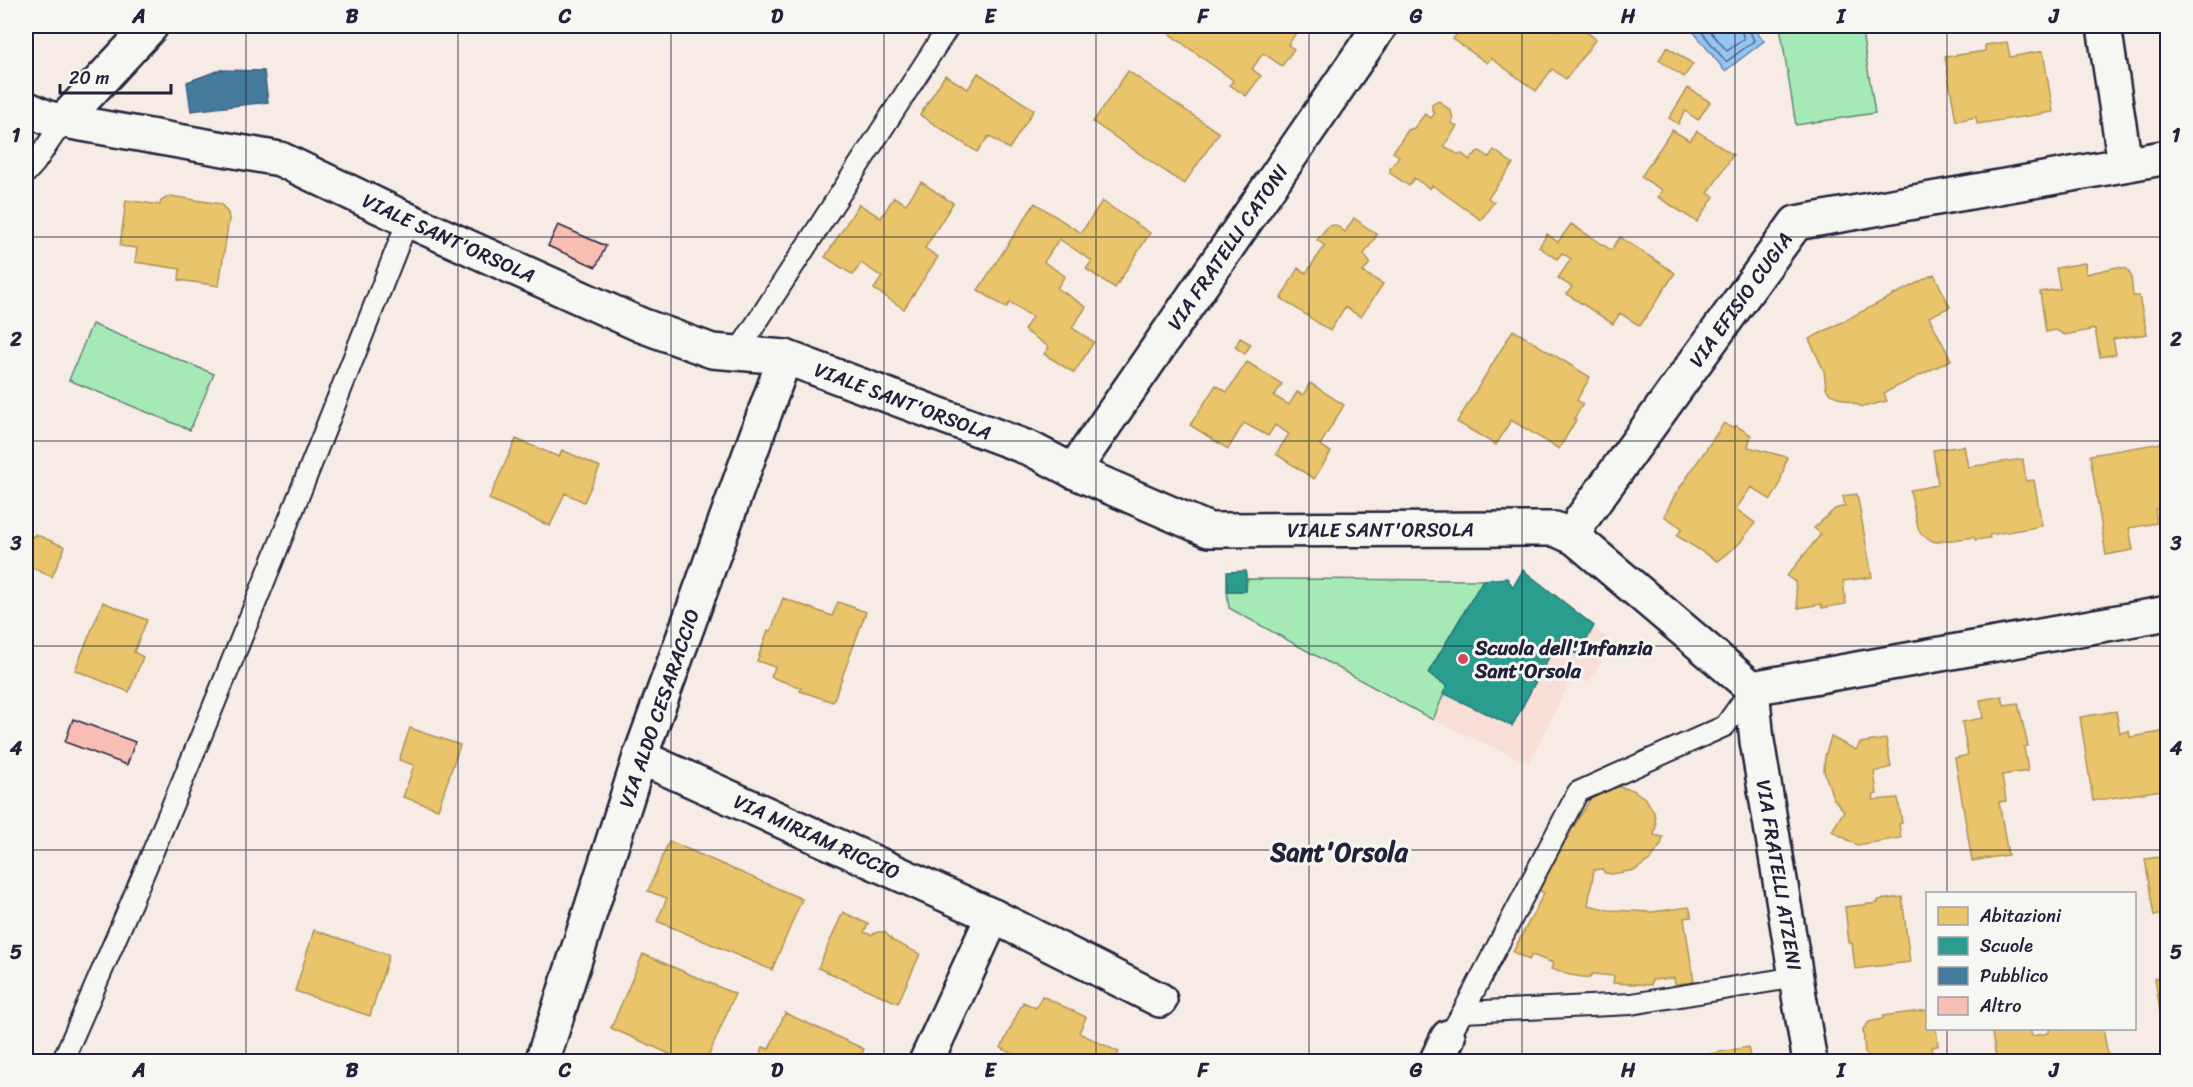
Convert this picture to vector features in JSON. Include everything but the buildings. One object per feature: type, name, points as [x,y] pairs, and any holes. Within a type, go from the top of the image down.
[{"type":"street","points":[[64,120],[151,26]]},
{"type":"street","name":"VIA FRATELLI CATONI","points":[[1073,471],[1380,26]]},
{"type":"street","points":[[2103,26],[2125,164]]},
{"type":"street","name":"VIALE SANT'ORSOLA","points":[[26,108],[48,118],[280,159],[408,220],[641,325],[712,351],[785,357],[1031,449],[1073,471],[1209,530],[1555,529],[1575,538],[1752,688]]},
{"type":"street","name":"VIA EFISIO CUGIA","points":[[1575,538],[1581,520],[1796,223],[2168,157]]},
{"type":"street","name":"VIA ALDO CESARACCIO","points":[[542,1062],[640,757],[785,357]]},
{"type":"street","points":[[1752,688],[2168,613]]},
{"type":"street","name":"VIA FRATELLI ATZENI","points":[[1752,688],[1758,741],[1810,1062]]},
{"type":"street","name":"VIA MIRIAM RICCIO","points":[[640,757],[993,916],[1160,1000]]},
{"type":"street","points":[[926,1062],[993,916]]},
{"type":"lane","points":[[737,353],[949,26]]},
{"type":"lane","points":[[26,173],[64,120]]},
{"type":"lane","points":[[62,1062],[118,935],[258,600],[408,220]]},
{"type":"lane","points":[[1449,1037],[1578,792],[1725,726],[1752,688]]},
{"type":"lane","points":[[1449,1037],[1797,977]]},
{"type":"shaded area","name":"Scuola dell'Infanzia Sant'Orsola","points":[[1523,570],[1613,643],[1589,682],[1573,676],[1529,763],[1433,720],[1229,608],[1227,591],[1246,591],[1247,579],[1483,580],[1507,578],[1513,586]]},
{"type":"green space","points":[[1780,26],[1861,26],[1875,113],[1796,125]]},
{"type":"green space","points":[[92,324],[214,374],[190,430],[69,380]]},
{"type":"green space","points":[[1247,579],[1483,580],[1428,673],[1447,686],[1433,720],[1229,608],[1227,591],[1246,591]]},
{"type":"water","points":[[1689,26],[1752,26],[1764,41],[1725,71]]},
{"type":"place","name":"Scuola dell'Infanzia Sant'Orsola","points":[[1463,659]]},
{"type":"district","name":"Sant'Orsola","points":[[1339,852]]}]
